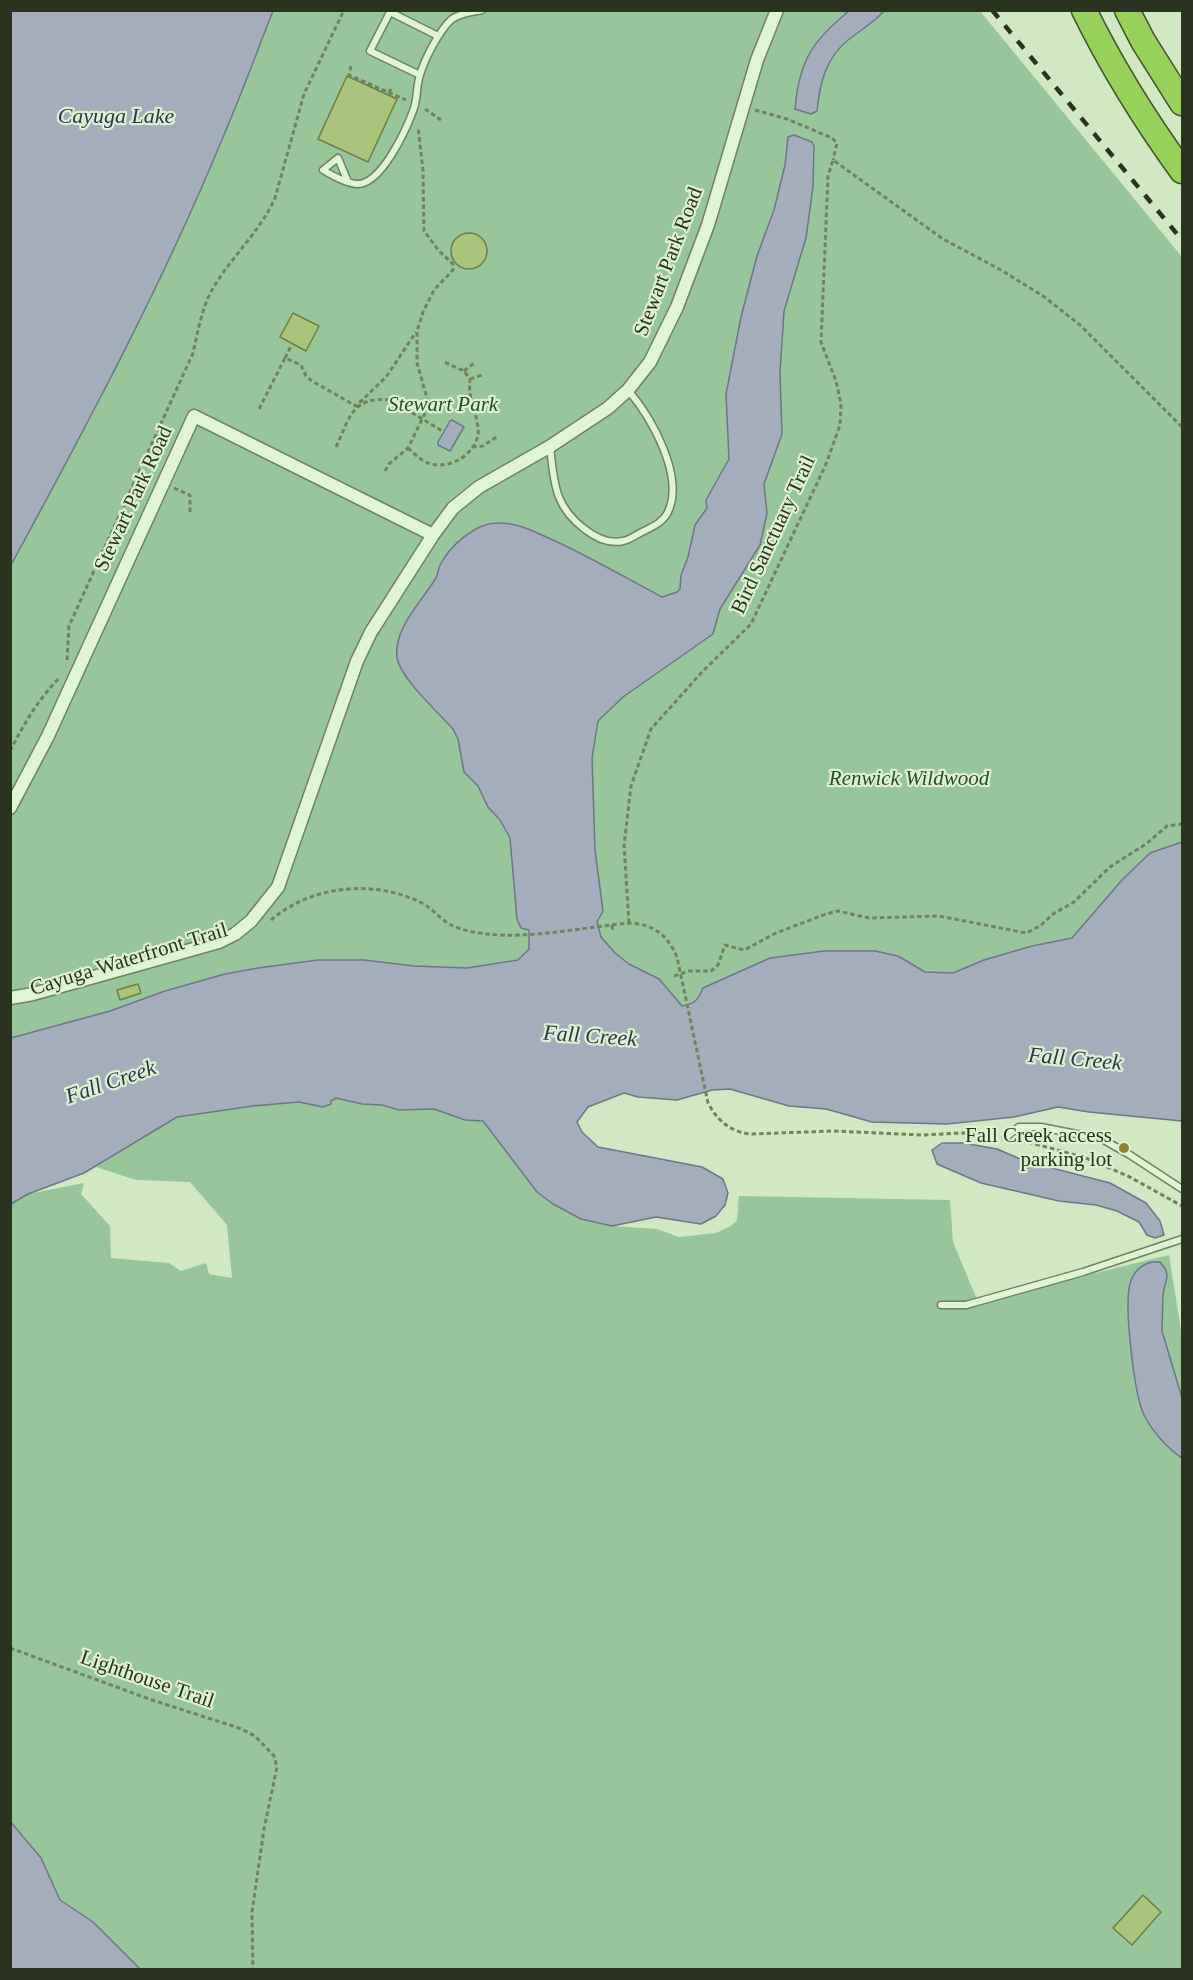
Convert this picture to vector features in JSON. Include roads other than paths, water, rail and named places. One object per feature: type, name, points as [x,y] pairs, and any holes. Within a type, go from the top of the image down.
[{"type":"highway","points":[[1084,10],[1126,86],[1182,171]]},
{"type":"highway","points":[[1127,10],[1143,41],[1182,103]]},
{"type":"street","name":"Stewart Park Road","points":[[10,998],[33,994],[219,942],[235,934],[251,921],[278,886],[357,661],[371,632],[433,535],[453,508],[479,487],[549,447],[608,408],[628,390],[650,362],[677,307],[708,225],[757,60],[777,10]]},
{"type":"street","name":"Stewart Park Road","points":[[10,808],[48,736],[194,416],[433,535]]},
{"type":"lane","points":[[348,182],[358,184],[368,182],[376,176],[393,152],[415,108],[420,75],[438,36],[450,21],[459,15],[482,10]]},
{"type":"lane","points":[[420,75],[370,51],[390,12],[438,36]]},
{"type":"lane","points":[[549,447],[559,498],[578,524],[592,534],[606,541],[622,542],[659,524],[668,513],[673,498],[666,456],[650,419],[628,390]]},
{"type":"lane","points":[[1006,1137],[1019,1127],[1041,1127],[1102,1139],[1182,1189]]},
{"type":"lane","points":[[941,1305],[966,1305],[1083,1272],[1182,1239]]},
{"type":"water","name":"Cayuga Lake","points":[[11,10],[273,11],[228,126],[148,303],[95,409],[11,565]]},
{"type":"water","points":[[849,11],[884,11],[840,47],[834,55],[822,81],[817,111],[811,114],[795,109],[800,78],[810,53],[826,32]]},
{"type":"water","name":"Fall Creek","points":[[794,135],[812,142],[814,146],[813,187],[806,238],[784,311],[780,373],[782,434],[764,484],[767,513],[760,545],[720,609],[713,634],[623,697],[598,721],[592,758],[595,850],[603,911],[597,922],[601,937],[629,964],[659,979],[682,1006],[696,1001],[703,988],[770,958],[824,951],[875,951],[898,956],[925,972],[953,973],[984,960],[1032,946],[1072,938],[1122,880],[1150,853],[1182,842],[1182,1121],[1058,1107],[1014,1117],[947,1124],[872,1122],[826,1109],[789,1106],[730,1089],[712,1090],[677,1100],[638,1097],[624,1093],[588,1107],[577,1122],[582,1132],[598,1147],[702,1167],[723,1179],[728,1193],[725,1205],[716,1216],[701,1224],[656,1217],[612,1226],[581,1219],[553,1204],[537,1192],[483,1121],[465,1120],[434,1109],[399,1110],[336,1098],[331,1101],[331,1104],[323,1107],[299,1102],[177,1117],[84,1173],[28,1194],[11,1204],[11,1038],[110,1011],[165,991],[225,974],[258,968],[318,960],[364,960],[414,966],[467,968],[518,960],[529,949],[529,930],[521,928],[517,919],[510,838],[500,820],[488,807],[478,786],[464,772],[458,739],[453,729],[405,676],[397,658],[399,636],[436,578],[440,565],[450,550],[472,531],[489,524],[512,524],[532,531],[581,553],[662,597],[680,589],[681,575],[688,557],[695,525],[707,508],[706,500],[729,459],[726,394],[741,317],[757,256],[774,210],[785,165],[788,137]]},
{"type":"water","points":[[452,420],[464,427],[450,451],[438,445],[438,442]]},
{"type":"water","points":[[942,1143],[963,1143],[997,1149],[1025,1161],[1110,1183],[1146,1203],[1160,1221],[1164,1235],[1155,1238],[1147,1235],[1139,1222],[1117,1211],[1096,1205],[1059,1201],[981,1183],[937,1164],[932,1150]]},
{"type":"water","points":[[1160,1262],[1166,1270],[1162,1331],[1182,1398],[1182,1458],[1161,1440],[1145,1417],[1134,1372],[1128,1295],[1133,1276],[1144,1265]]},
{"type":"water","points":[[10,1821],[41,1858],[60,1900],[93,1922],[140,1969],[11,1969]]},
{"type":"railway","points":[[992,10],[1182,240]]},
{"type":"place","name":"Fall Creek access parking lot","points":[[1124,1148]]},
{"type":"park label","name":"Stewart Park","points":[[443,405]]},
{"type":"park label","name":"Renwick Wildwood","points":[[909,779]]}]
